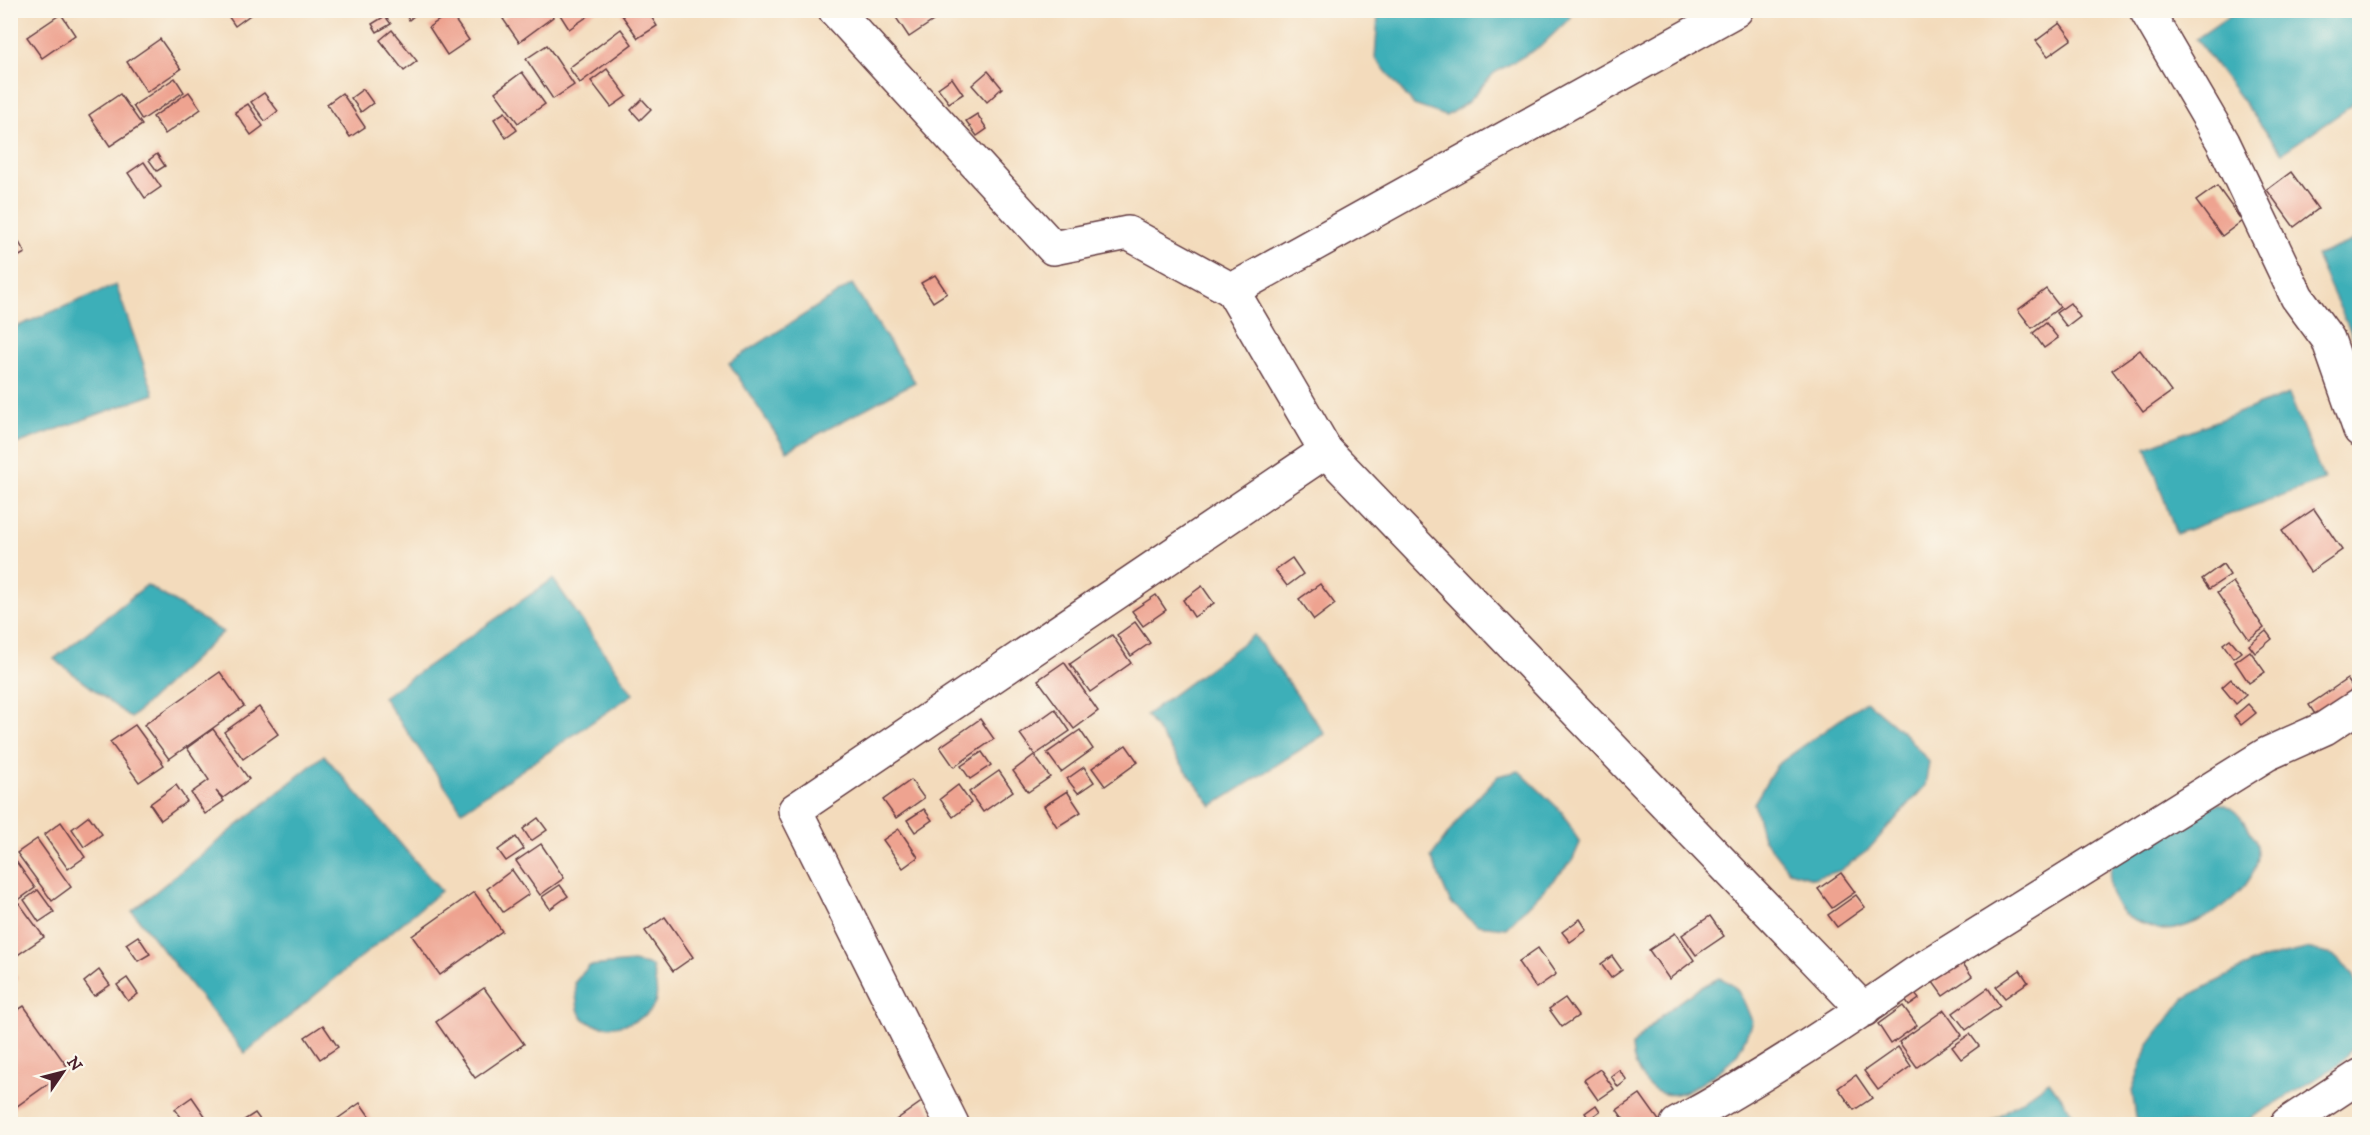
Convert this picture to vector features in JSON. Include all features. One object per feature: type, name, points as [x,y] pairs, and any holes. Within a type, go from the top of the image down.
[{"type":"street","points":[[835,10],[1053,248],[1128,233],[1232,290],[1326,451],[1864,1010]]},
{"type":"street","points":[[1232,290],[1736,10]]},
{"type":"street","points":[[2146,10],[2223,142],[2297,297],[2328,339],[2360,430]]},
{"type":"street","points":[[952,1125],[795,810],[1326,451]]},
{"type":"street","points":[[1677,1125],[1733,1094],[1864,1010],[1916,973],[2257,760],[2325,728],[2360,705]]},
{"type":"street","points":[[2287,1125],[2360,1076]]},
{"type":"water","points":[[1570,10],[1570,18],[1540,47],[1494,73],[1468,102],[1446,116],[1414,105],[1375,58],[1378,16],[1384,11]]},
{"type":"water","points":[[2238,10],[2359,11],[2359,96],[2347,109],[2282,153],[2196,39]]},
{"type":"water","points":[[2359,238],[2359,350],[2316,256]]},
{"type":"water","points":[[852,284],[915,382],[787,451],[729,363]]},
{"type":"water","points":[[116,285],[154,394],[11,446],[11,329]]},
{"type":"water","points":[[2289,394],[2324,480],[2176,534],[2146,447]]},
{"type":"water","points":[[553,579],[633,694],[462,811],[383,697]]},
{"type":"water","points":[[147,585],[223,632],[131,718],[54,659]]},
{"type":"water","points":[[1254,635],[1325,734],[1212,806],[1146,715]]},
{"type":"water","points":[[1866,701],[1906,735],[1929,762],[1925,786],[1867,851],[1839,871],[1813,878],[1789,871],[1763,838],[1754,803],[1777,765]]},
{"type":"water","points":[[324,755],[441,891],[245,1053],[132,911]]},
{"type":"water","points":[[1519,771],[1562,812],[1580,843],[1572,861],[1506,928],[1477,925],[1450,902],[1431,857],[1465,811],[1498,776]]},
{"type":"water","points":[[2219,803],[2236,812],[2254,838],[2258,854],[2254,870],[2245,886],[2215,912],[2197,922],[2179,928],[2160,930],[2126,916],[2114,900],[2110,889],[2109,879],[2113,862],[2199,810]]},
{"type":"water","points":[[2306,949],[2333,955],[2354,975],[2359,989],[2359,1038],[2339,1065],[2241,1124],[2145,1124],[2136,1117],[2132,1090],[2149,1044],[2184,998],[2259,960]]},
{"type":"water","points":[[633,962],[652,966],[656,994],[655,1003],[650,1011],[642,1017],[620,1025],[596,1025],[587,1021],[579,1011],[575,982],[589,966]]},
{"type":"water","points":[[1719,978],[1737,989],[1752,1021],[1742,1046],[1728,1064],[1699,1085],[1677,1094],[1658,1092],[1639,1073],[1632,1046],[1672,1007]]},
{"type":"water","points":[[2049,1081],[2080,1124],[1988,1124]]},
{"type":"building","points":[[224,10],[257,10],[235,26]]},
{"type":"building","points":[[402,10],[421,10],[409,20]]},
{"type":"building","points":[[515,10],[549,10],[553,17],[519,42],[503,19]]},
{"type":"building","points":[[557,10],[597,10],[569,29]]},
{"type":"building","points":[[626,10],[647,10],[657,26],[638,38],[621,14]]},
{"type":"building","points":[[891,10],[939,10],[942,15],[909,37]]},
{"type":"building","points":[[450,13],[469,40],[447,55],[429,27]]},
{"type":"building","points":[[61,14],[75,35],[42,58],[27,37]]},
{"type":"building","points":[[385,16],[391,24],[377,32],[372,24]]},
{"type":"building","points":[[2060,23],[2072,39],[2048,56],[2036,41]]},
{"type":"building","points":[[621,29],[632,44],[580,83],[569,68]]},
{"type":"building","points":[[392,30],[417,61],[404,71],[380,40]]},
{"type":"building","points":[[160,39],[181,69],[147,92],[127,62]]},
{"type":"building","points":[[547,45],[574,85],[553,99],[526,59]]},
{"type":"building","points":[[607,69],[627,96],[611,107],[591,81]]},
{"type":"building","points":[[988,71],[1002,88],[987,102],[972,85]]},
{"type":"building","points":[[522,72],[545,104],[518,123],[495,92]]},
{"type":"building","points":[[175,78],[184,92],[142,120],[133,106]]},
{"type":"building","points":[[952,78],[963,94],[949,103],[938,88]]},
{"type":"building","points":[[363,89],[373,103],[361,112],[351,98]]},
{"type":"building","points":[[189,92],[201,109],[165,134],[153,117]]},
{"type":"building","points":[[264,93],[278,111],[265,121],[251,102]]},
{"type":"building","points":[[342,93],[365,127],[350,137],[327,104]]},
{"type":"building","points":[[120,94],[142,125],[110,146],[89,115]]},
{"type":"building","points":[[642,99],[651,109],[640,120],[631,110]]},
{"type":"building","points":[[248,104],[263,126],[251,135],[235,112]]},
{"type":"building","points":[[505,112],[517,130],[506,138],[494,119]]},
{"type":"building","points":[[977,114],[987,129],[977,136],[966,121]]},
{"type":"building","points":[[157,154],[165,166],[157,171],[149,160]]},
{"type":"building","points":[[144,162],[161,187],[145,198],[128,173]]},
{"type":"building","points":[[2291,172],[2318,209],[2294,227],[2267,190]]},
{"type":"building","points":[[2217,186],[2242,221],[2222,236],[2196,201]]},
{"type":"building","points":[[16,237],[25,253],[10,261],[10,240]]},
{"type":"building","points":[[935,275],[947,293],[933,302],[921,283]]},
{"type":"building","points":[[2046,289],[2060,307],[2032,328],[2018,310]]},
{"type":"building","points":[[2070,303],[2080,317],[2067,327],[2056,313]]},
{"type":"building","points":[[2046,323],[2058,338],[2044,348],[2033,333]]},
{"type":"building","points":[[2140,350],[2171,392],[2143,412],[2112,370]]},
{"type":"building","points":[[2314,509],[2342,550],[2310,572],[2282,531]]},
{"type":"building","points":[[1292,558],[1303,574],[1287,586],[1275,570]]},
{"type":"building","points":[[2223,564],[2230,575],[2209,589],[2202,579]]},
{"type":"building","points":[[2233,582],[2264,628],[2249,639],[2217,593]]},
{"type":"building","points":[[1320,584],[1335,604],[1314,620],[1299,599]]},
{"type":"building","points":[[1202,586],[1214,603],[1194,617],[1183,600]]},
{"type":"building","points":[[1156,595],[1166,610],[1143,626],[1132,611]]},
{"type":"building","points":[[1135,622],[1150,643],[1131,656],[1117,635]]},
{"type":"building","points":[[2266,631],[2272,639],[2255,653],[2249,645]]},
{"type":"building","points":[[1112,635],[1131,663],[1090,692],[1070,664]]},
{"type":"building","points":[[2230,639],[2241,652],[2233,658],[2223,644]]},
{"type":"building","points":[[2250,651],[2265,672],[2249,683],[2235,662]]},
{"type":"building","points":[[1064,662],[1098,711],[1074,729],[1038,680]]},
{"type":"building","points":[[220,672],[244,706],[169,759],[144,725]]},
{"type":"building","points":[[2231,679],[2246,695],[2236,704],[2222,687]]},
{"type":"building","points":[[2347,679],[2360,698],[2322,725],[2309,705]]},
{"type":"building","points":[[2248,704],[2256,713],[2241,725],[2234,716]]},
{"type":"building","points":[[259,707],[278,734],[243,759],[224,732]]},
{"type":"building","points":[[1055,709],[1070,731],[1035,755],[1020,734]]},
{"type":"building","points":[[980,719],[994,739],[954,767],[940,747]]},
{"type":"building","points":[[135,725],[164,765],[139,782],[110,742]]},
{"type":"building","points":[[213,729],[249,779],[223,798],[216,791],[224,801],[205,814],[191,793],[209,780],[187,748]]},
{"type":"building","points":[[1080,730],[1093,749],[1061,772],[1047,753]]},
{"type":"building","points":[[1126,745],[1138,762],[1105,786],[1092,768]]},
{"type":"building","points":[[982,752],[991,765],[970,779],[961,766]]},
{"type":"building","points":[[1034,755],[1050,777],[1028,792],[1013,771]]},
{"type":"building","points":[[1084,767],[1094,782],[1078,793],[1067,779]]},
{"type":"building","points":[[999,771],[1013,791],[983,812],[969,792]]},
{"type":"building","points":[[911,780],[924,798],[896,818],[883,800]]},
{"type":"building","points":[[176,785],[187,801],[161,820],[150,804]]},
{"type":"building","points":[[958,785],[971,803],[953,817],[940,799]]},
{"type":"building","points":[[1067,791],[1081,812],[1057,827],[1044,806]]},
{"type":"building","points":[[924,809],[932,820],[915,832],[907,820]]},
{"type":"building","points":[[89,816],[102,834],[84,847],[72,829]]},
{"type":"building","points":[[538,818],[547,830],[531,841],[523,829]]},
{"type":"building","points":[[61,822],[85,857],[68,869],[44,835]]},
{"type":"building","points":[[899,829],[918,857],[903,868],[883,840]]},
{"type":"building","points":[[516,837],[524,849],[506,861],[498,850]]},
{"type":"building","points":[[37,839],[71,887],[52,901],[17,853]]},
{"type":"building","points":[[541,844],[564,878],[540,895],[516,861]]},
{"type":"building","points":[[10,853],[35,888],[10,906]]},
{"type":"building","points":[[512,870],[529,894],[503,912],[487,889]]},
{"type":"building","points":[[1841,873],[1855,892],[1832,908],[1818,889]]},
{"type":"building","points":[[560,885],[568,896],[550,909],[542,897]]},
{"type":"building","points":[[38,890],[54,912],[39,922],[24,900]]},
{"type":"building","points":[[474,892],[502,931],[440,975],[412,936]]},
{"type":"building","points":[[1856,895],[1865,907],[1837,927],[1828,915]]},
{"type":"building","points":[[19,903],[44,937],[10,960],[10,909]]},
{"type":"building","points":[[1710,916],[1724,936],[1696,955],[1682,935]]},
{"type":"building","points":[[665,917],[693,957],[673,971],[645,931]]},
{"type":"building","points":[[1580,919],[1587,930],[1570,942],[1562,932]]},
{"type":"building","points":[[1675,933],[1694,960],[1669,979],[1649,950]]},
{"type":"building","points":[[138,936],[150,954],[138,961],[126,944]]},
{"type":"building","points":[[1538,948],[1556,974],[1536,988],[1518,962]]},
{"type":"building","points":[[1612,956],[1622,970],[1611,978],[1601,964]]},
{"type":"building","points":[[1959,958],[1972,976],[1943,996],[1930,978]]},
{"type":"building","points":[[10,968],[18,979],[10,985]]},
{"type":"building","points":[[99,970],[110,985],[94,996],[84,982]]},
{"type":"building","points":[[2020,970],[2028,982],[2005,998],[1996,987]]},
{"type":"building","points":[[127,978],[138,994],[128,1001],[117,985]]},
{"type":"building","points":[[484,988],[524,1044],[475,1078],[436,1022]]},
{"type":"building","points":[[1988,988],[2000,1006],[1966,1030],[1953,1013]]},
{"type":"building","points":[[1911,989],[1919,999],[1909,1006],[1902,995]]},
{"type":"building","points":[[1565,998],[1578,1016],[1562,1027],[1549,1009]]},
{"type":"building","points":[[24,1006],[69,1069],[10,1111],[10,1015]]},
{"type":"building","points":[[1903,1006],[1917,1025],[1891,1044],[1878,1024]]},
{"type":"building","points":[[1944,1010],[1962,1035],[1917,1067],[1899,1042]]},
{"type":"building","points":[[323,1025],[338,1047],[320,1059],[305,1037]]},
{"type":"building","points":[[1970,1034],[1979,1046],[1961,1059],[1952,1047]]},
{"type":"building","points":[[1898,1047],[1911,1066],[1878,1090],[1864,1071]]},
{"type":"building","points":[[1600,1069],[1614,1089],[1598,1100],[1584,1080]]},
{"type":"building","points":[[1619,1070],[1627,1080],[1618,1087],[1611,1076]]},
{"type":"building","points":[[1856,1075],[1872,1098],[1854,1110],[1838,1088]]},
{"type":"building","points":[[1640,1094],[1660,1122],[1657,1124],[1627,1124],[1617,1110]]},
{"type":"building","points":[[192,1097],[208,1120],[202,1124],[186,1124],[175,1109]]},
{"type":"building","points":[[923,1101],[940,1124],[899,1124],[896,1120]]},
{"type":"building","points":[[360,1103],[375,1124],[330,1124]]},
{"type":"building","points":[[1596,1105],[1600,1111],[1589,1119],[1585,1113]]},
{"type":"building","points":[[255,1113],[263,1124],[238,1124]]}]
